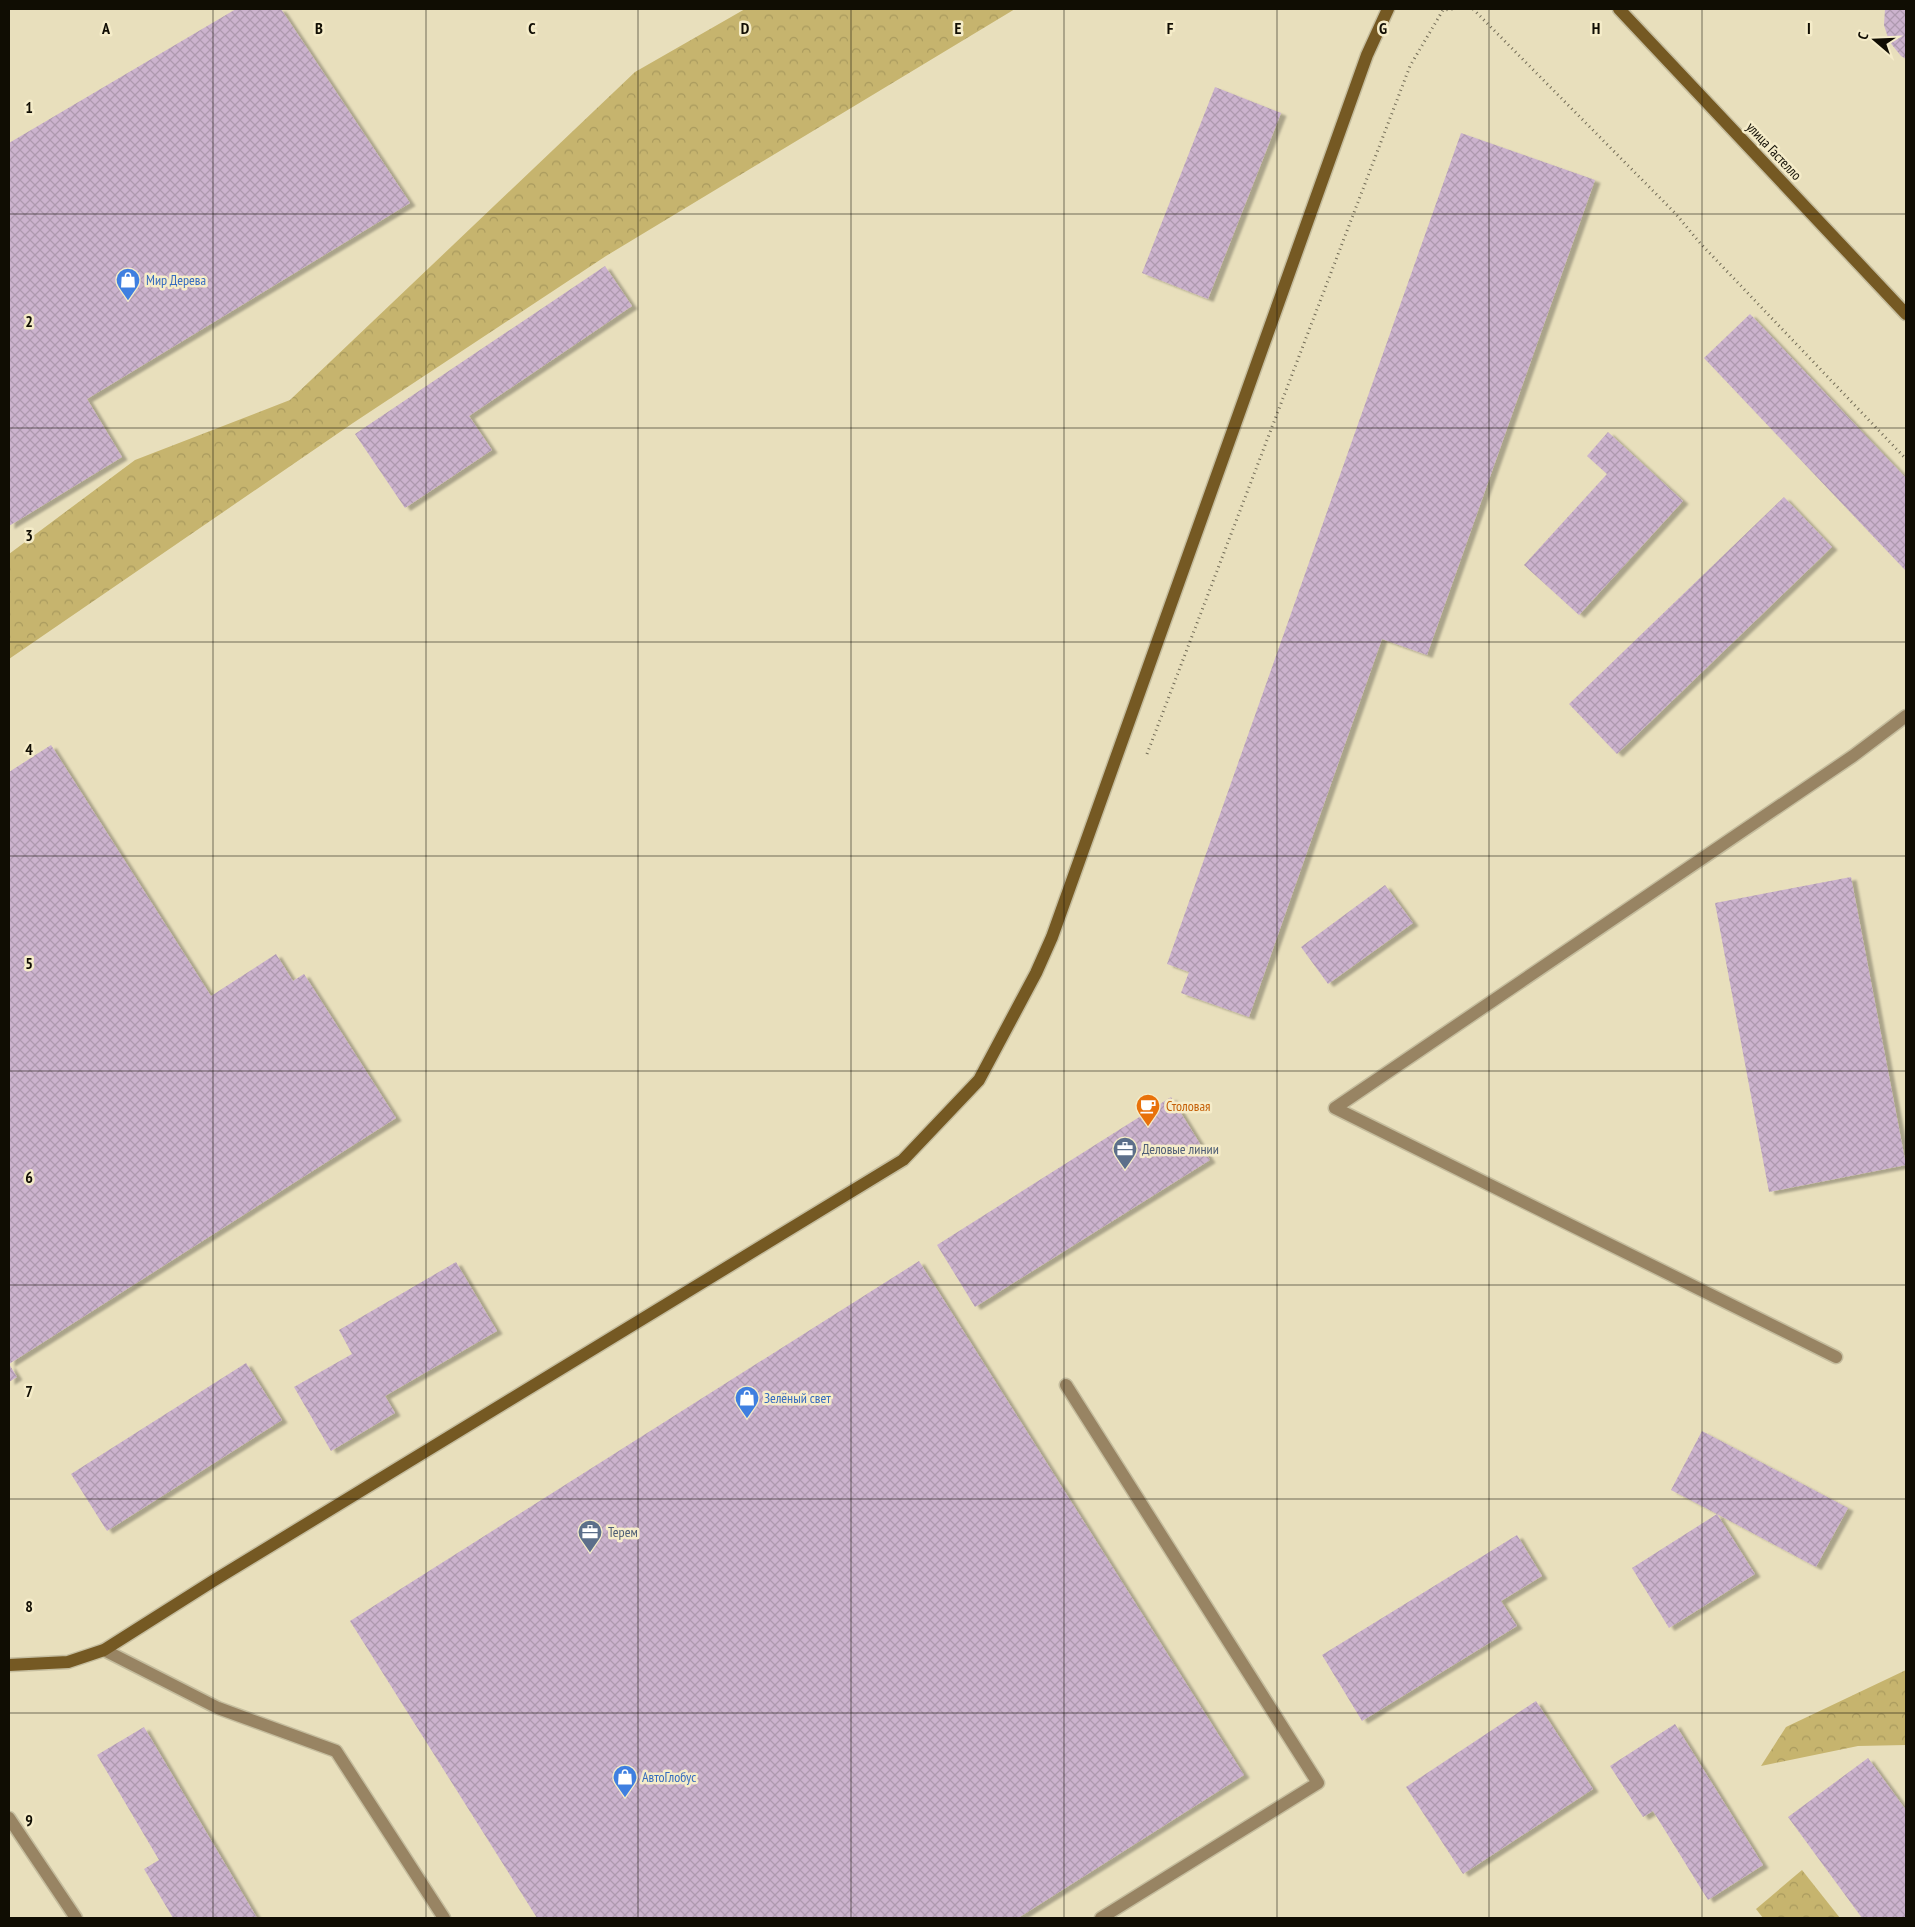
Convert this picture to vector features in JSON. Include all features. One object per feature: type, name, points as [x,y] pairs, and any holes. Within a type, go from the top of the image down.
[{"type":"main road","points":[[9,1665],[68,1662],[104,1650],[238,1566],[903,1160],[979,1080],[1036,973],[1052,937],[1367,55],[1388,9]]},
{"type":"main road","name":"улица Гастелло","points":[[1619,9],[1906,314]]},
{"type":"lane","points":[[1836,1357],[1335,1108],[1853,756],[1906,716]]},
{"type":"lane","points":[[1066,1385],[1318,1783],[1101,1918]]},
{"type":"lane","points":[[104,1650],[218,1708],[336,1751],[444,1918]]},
{"type":"lane","points":[[9,1818],[76,1918]]},
{"type":"path","points":[[1146,757],[1410,66],[1443,10],[1453,9]]},
{"type":"path","points":[[1472,9],[1675,213],[1700,243],[1906,459]]},
{"type":"green space","points":[[745,9],[1015,9],[606,256],[353,423],[9,659],[9,554],[135,460],[290,400],[635,72]]},
{"type":"green space","points":[[1906,1670],[1906,1745],[1858,1746],[1761,1766],[1786,1727]]},
{"type":"green space","points":[[1802,1870],[1840,1918],[1763,1918],[1756,1909]]},
{"type":"building","name":"Мир Дерева","points":[[236,9],[281,9],[410,203],[87,399],[122,457],[9,526],[9,143]]},
{"type":"building","points":[[1885,9],[1906,9],[1906,59],[1901,56],[1889,41],[1884,25]]},
{"type":"building","points":[[1215,87],[1281,113],[1208,299],[1142,273]]},
{"type":"building","points":[[1461,133],[1595,180],[1427,655],[1382,639],[1249,1017],[1181,993],[1189,972],[1167,964]]},
{"type":"building","points":[[605,266],[632,306],[469,416],[492,450],[405,508],[355,434]]},
{"type":"building","points":[[1750,314],[1906,478],[1906,571],[1704,358]]},
{"type":"building","points":[[1608,432],[1683,501],[1579,615],[1524,565],[1607,474],[1587,456]]},
{"type":"building","points":[[1784,497],[1832,547],[1617,754],[1569,704]]},
{"type":"building","points":[[51,745],[211,996],[276,954],[293,981],[304,974],[396,1118],[9,1364],[9,772]]},
{"type":"building","points":[[1851,877],[1906,1165],[1769,1192],[1715,903]]},
{"type":"building","points":[[1385,885],[1413,923],[1328,984],[1301,947]]},
{"type":"building","points":[[1171,1097],[1210,1160],[975,1307],[937,1245]]},
{"type":"building","points":[[919,1261],[1244,1775],[1018,1918],[537,1918],[350,1621]]},
{"type":"building","points":[[456,1262],[497,1331],[385,1396],[395,1413],[331,1451],[294,1387],[352,1354],[339,1330]]},
{"type":"building","points":[[246,1363],[282,1420],[107,1531],[71,1474]]},
{"type":"building","points":[[9,1364],[17,1377],[9,1382]]},
{"type":"building","points":[[1702,1431],[1848,1508],[1816,1567],[1671,1490]]},
{"type":"building","points":[[1717,1514],[1755,1574],[1669,1628],[1632,1568]]},
{"type":"building","points":[[1517,1535],[1542,1576],[1501,1601],[1517,1626],[1362,1721],[1322,1655]]},
{"type":"building","points":[[1536,1701],[1593,1789],[1463,1874],[1406,1787]]},
{"type":"building","points":[[1675,1724],[1763,1865],[1708,1900],[1653,1811],[1643,1817],[1610,1766]]},
{"type":"building","points":[[144,1727],[257,1918],[173,1918],[144,1869],[159,1860],[97,1755]]},
{"type":"building","points":[[1868,1758],[1906,1810],[1906,1918],[1862,1918],[1788,1817]]},
{"type":"place","name":"Мир Дерева","points":[[128,301]]},
{"type":"place","name":"Столовая","points":[[1148,1127]]},
{"type":"place","name":"Деловые линии","points":[[1125,1170]]},
{"type":"place","name":"Зелёный свет","points":[[747,1419]]},
{"type":"place","name":"Терем","points":[[590,1553]]},
{"type":"place","name":"АвтоГлобус","points":[[625,1798]]}]
